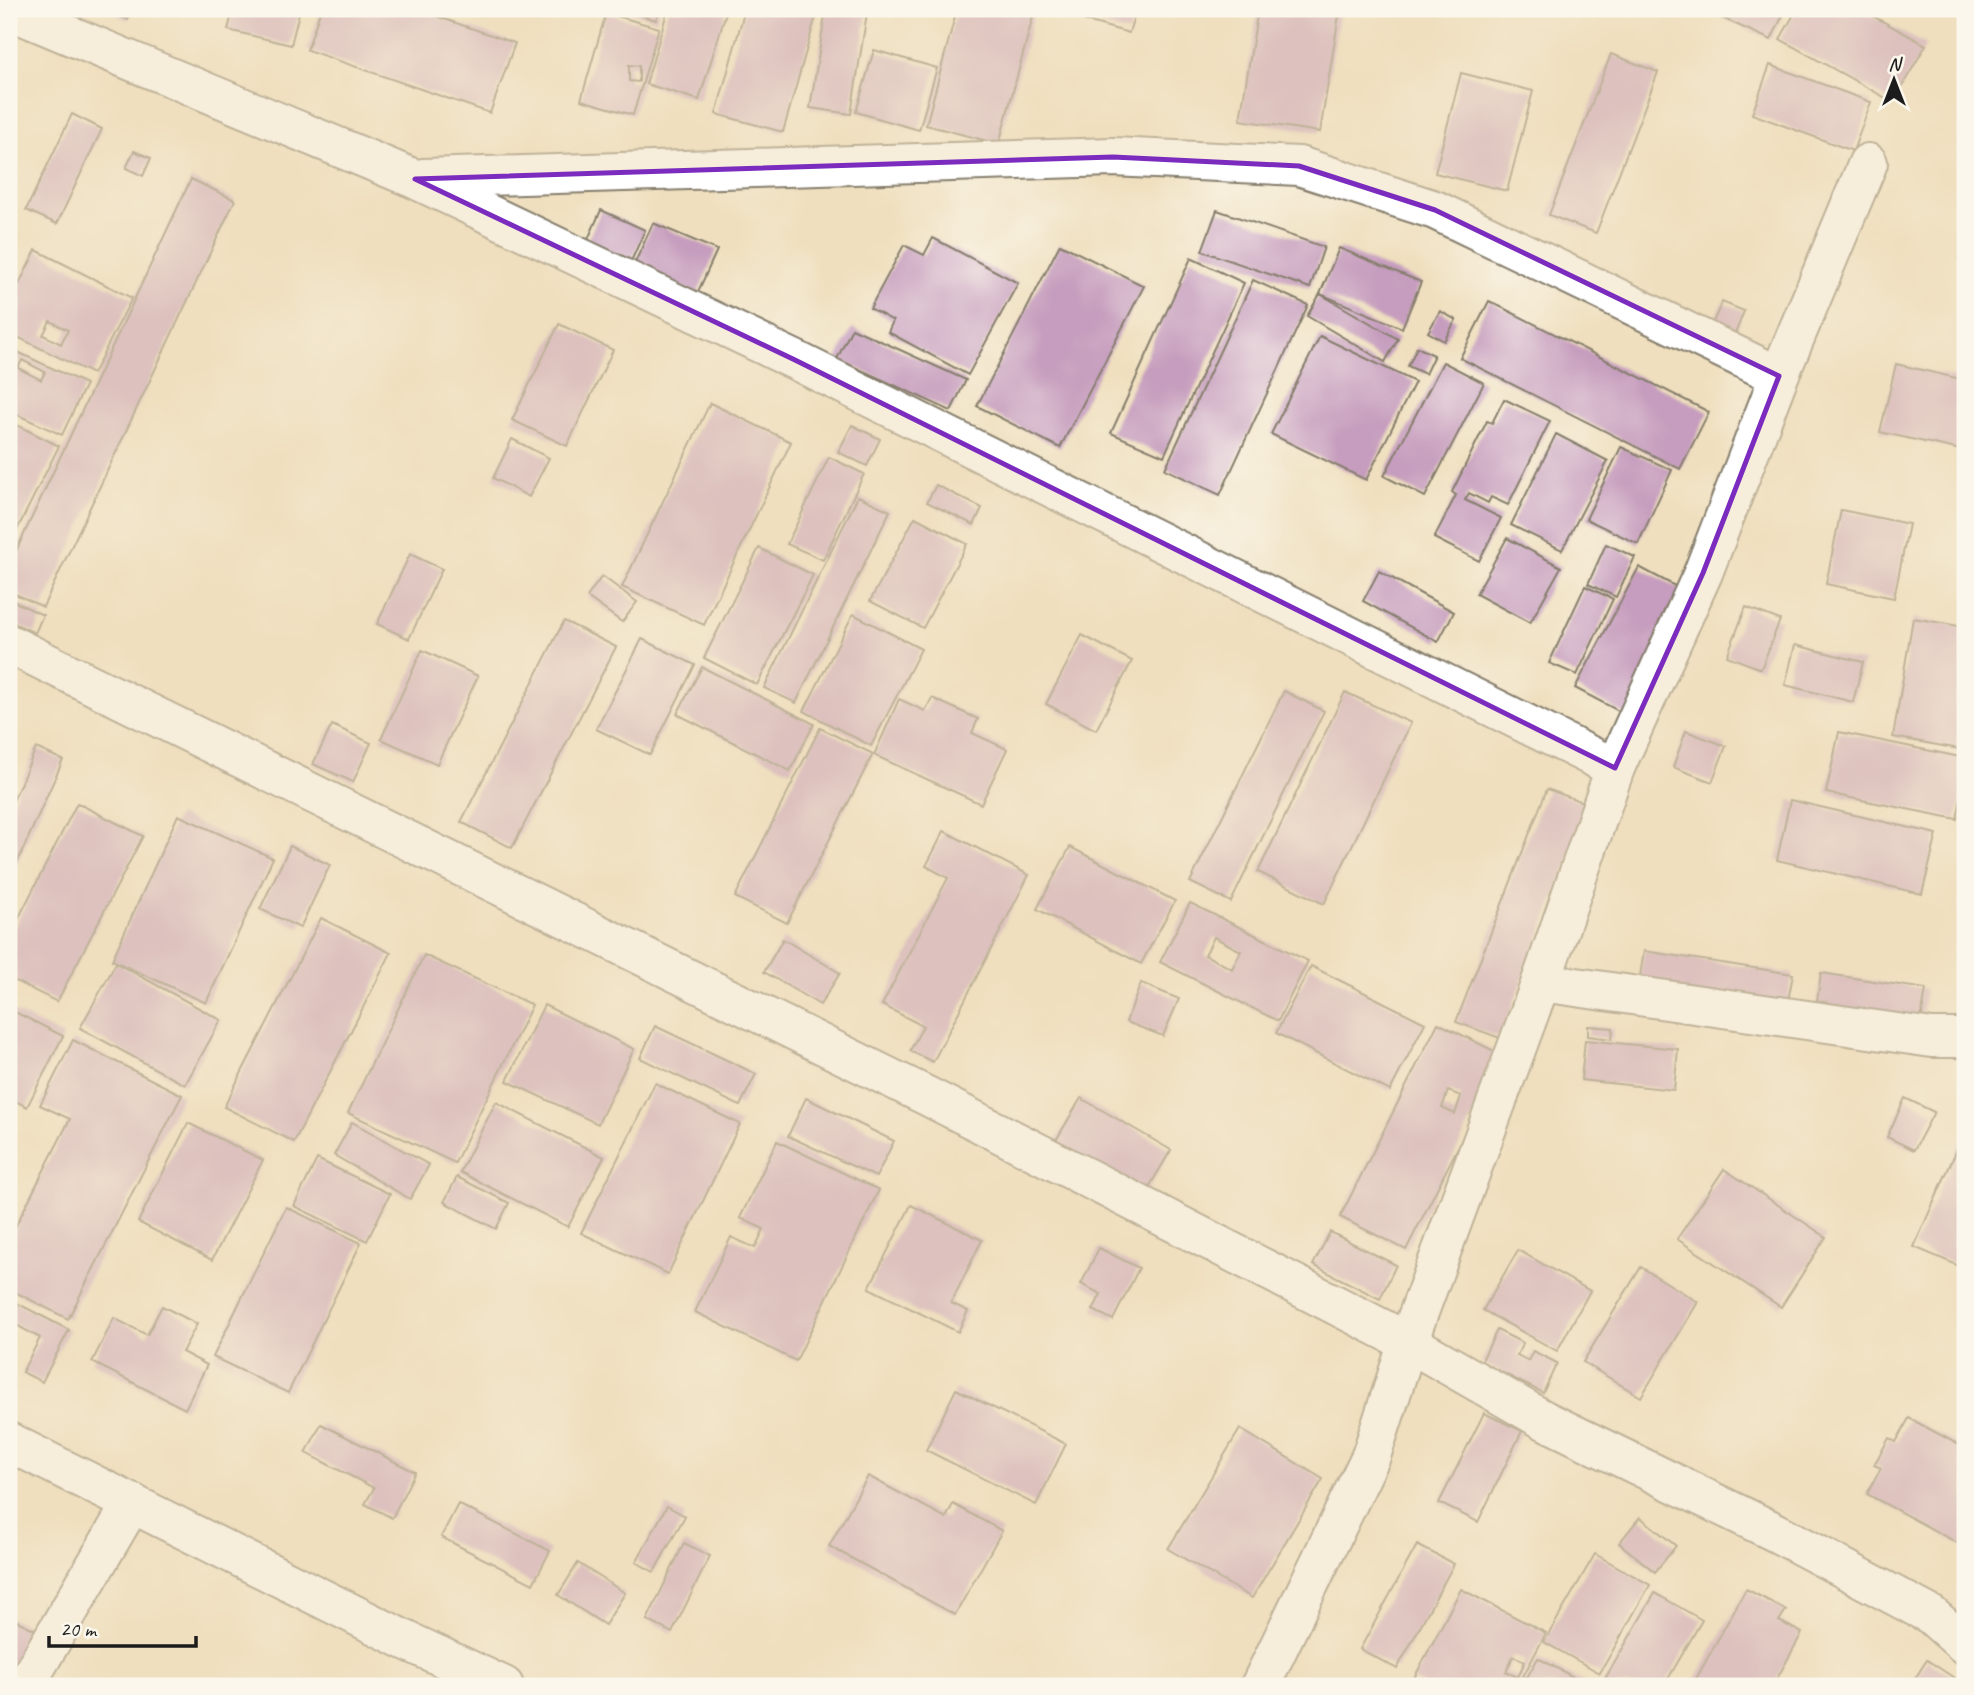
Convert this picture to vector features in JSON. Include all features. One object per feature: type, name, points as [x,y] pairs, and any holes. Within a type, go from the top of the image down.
[{"type":"street","points":[[9,10],[415,179],[795,359],[1615,768]]},
{"type":"street","points":[[415,179],[1113,158],[1299,166],[1435,211],[1779,376]]},
{"type":"street","points":[[1260,1686],[1371,1456],[1408,1342],[1541,982],[1615,768],[1703,573],[1779,376],[1868,163]]},
{"type":"street","points":[[9,644],[929,1097],[1408,1342],[1544,1420],[1777,1533],[1931,1615],[1965,1645]]},
{"type":"street","points":[[1541,982],[1932,1038],[1965,1038]]},
{"type":"street","points":[[9,1442],[403,1639],[504,1686]]},
{"type":"street","points":[[25,1686],[132,1503]]},
{"type":"highlighted area","points":[[1113,157],[1299,166],[1435,210],[1779,376],[1703,573],[1615,768],[795,360],[415,179]]},
{"type":"building","points":[[103,9],[132,9],[128,20]]},
{"type":"building","points":[[233,9],[300,9],[291,45],[228,30]]},
{"type":"building","points":[[321,9],[415,9],[515,43],[490,113],[307,50]]},
{"type":"building","points":[[538,9],[557,9],[556,14]]},
{"type":"building","points":[[621,9],[660,9],[656,20]]},
{"type":"building","points":[[668,9],[727,9],[699,100],[646,84]]},
{"type":"building","points":[[745,9],[818,9],[783,132],[716,114]]},
{"type":"building","points":[[826,9],[867,13],[851,114],[810,108]]},
{"type":"building","points":[[957,9],[1035,9],[999,144],[926,125]]},
{"type":"building","points":[[1071,9],[1136,9],[1129,33],[1069,16]]},
{"type":"building","points":[[1258,9],[1340,9],[1320,132],[1240,120]]},
{"type":"building","points":[[1702,9],[1786,9],[1771,40]]},
{"type":"building","points":[[1797,9],[1860,9],[1926,45],[1893,102],[1780,39]]},
{"type":"building","points":[[606,13],[659,28],[633,115],[581,100]],"holes":[[[629,65],[639,66],[639,82],[629,81]]]},
{"type":"building","points":[[874,50],[937,68],[919,130],[856,112]]},
{"type":"building","points":[[1611,54],[1658,72],[1596,233],[1549,215]]},
{"type":"building","points":[[1770,65],[1871,102],[1853,151],[1752,114]]},
{"type":"building","points":[[1461,73],[1533,91],[1507,191],[1435,173]]},
{"type":"building","points":[[72,114],[102,129],[57,224],[26,210]]},
{"type":"building","points":[[134,151],[151,158],[143,176],[126,168]]},
{"type":"building","points":[[191,179],[235,200],[43,607],[9,591],[9,566]]},
{"type":"building","points":[[601,210],[645,230],[629,266],[585,246]]},
{"type":"building","points":[[1217,210],[1324,247],[1310,288],[1202,251]]},
{"type":"building","points":[[653,223],[717,250],[697,294],[633,267]]},
{"type":"building","points":[[1965,236],[1965,261],[1959,259]]},
{"type":"building","points":[[933,238],[1018,283],[968,375],[888,332],[893,321],[870,308],[904,245],[924,255]]},
{"type":"building","points":[[1060,244],[1144,286],[1060,448],[977,406]]},
{"type":"building","points":[[1339,248],[1421,282],[1402,328],[1320,294]]},
{"type":"building","points":[[36,250],[132,298],[93,374],[9,333],[9,304]],"holes":[[[50,321],[68,330],[61,344],[43,335]]]},
{"type":"building","points":[[1191,258],[1244,283],[1164,456],[1111,433]]},
{"type":"building","points":[[1253,280],[1308,305],[1220,495],[1165,469]]},
{"type":"building","points":[[1320,294],[1398,339],[1385,362],[1307,316]]},
{"type":"building","points":[[1489,301],[1709,412],[1680,469],[1460,358]]},
{"type":"building","points":[[1722,302],[1744,311],[1735,334],[1712,324]]},
{"type":"building","points":[[1440,311],[1456,320],[1444,341],[1428,332]]},
{"type":"building","points":[[559,324],[613,350],[567,446],[512,420]]},
{"type":"building","points":[[852,328],[966,380],[951,411],[837,359]]},
{"type":"building","points":[[1320,336],[1415,382],[1366,480],[1271,434]]},
{"type":"building","points":[[1417,347],[1434,355],[1425,374],[1408,366]]},
{"type":"building","points":[[9,348],[86,384],[62,435],[9,411]],"holes":[[[22,360],[45,372],[41,380],[18,368]]]},
{"type":"building","points":[[1443,362],[1484,383],[1425,497],[1384,476]]},
{"type":"building","points":[[1896,364],[1965,380],[1965,451],[1880,432]]},
{"type":"building","points":[[1504,399],[1550,421],[1508,505],[1491,497],[1488,503],[1469,493],[1465,500],[1501,518],[1479,561],[1434,538],[1456,495],[1452,492],[1487,421],[1492,423]]},
{"type":"building","points":[[710,403],[791,442],[704,625],[622,587]]},
{"type":"building","points":[[9,421],[59,446],[9,546]]},
{"type":"building","points":[[852,425],[880,439],[867,466],[838,452]]},
{"type":"building","points":[[1556,434],[1608,461],[1562,550],[1511,525]]},
{"type":"building","points":[[512,439],[549,458],[529,497],[493,478]]},
{"type":"building","points":[[1621,447],[1672,470],[1638,544],[1586,519]]},
{"type":"building","points":[[829,457],[864,474],[823,560],[787,544]]},
{"type":"building","points":[[936,485],[982,508],[974,525],[927,502]]},
{"type":"building","points":[[858,496],[890,511],[796,703],[764,688]]},
{"type":"building","points":[[1841,510],[1909,524],[1894,598],[1826,584]]},
{"type":"building","points":[[915,517],[967,544],[923,628],[870,601]]},
{"type":"building","points":[[1507,538],[1561,567],[1530,623],[1476,594]]},
{"type":"building","points":[[1606,544],[1635,557],[1616,597],[1588,584]]},
{"type":"building","points":[[759,548],[813,575],[757,685],[704,658]]},
{"type":"building","points":[[410,554],[442,569],[409,639],[377,624]]},
{"type":"building","points":[[1639,567],[1690,594],[1626,715],[1575,688]]},
{"type":"building","points":[[1379,571],[1454,612],[1438,642],[1363,601]]},
{"type":"building","points":[[602,576],[637,602],[622,622],[587,597]]},
{"type":"building","points":[[1585,586],[1613,599],[1577,675],[1549,663]]},
{"type":"building","points":[[9,599],[43,615],[35,633],[9,621]]},
{"type":"building","points":[[1746,607],[1780,620],[1761,669],[1727,656]]},
{"type":"building","points":[[853,614],[921,649],[871,746],[804,711]]},
{"type":"building","points":[[1913,618],[1965,627],[1965,750],[1893,737]]},
{"type":"building","points":[[564,621],[616,647],[512,848],[461,822]]},
{"type":"building","points":[[1082,635],[1132,661],[1096,730],[1046,704]]},
{"type":"building","points":[[642,639],[695,665],[650,755],[596,729]]},
{"type":"building","points":[[1795,645],[1863,662],[1853,702],[1785,685]]},
{"type":"building","points":[[422,650],[478,676],[437,764],[381,739]]},
{"type":"building","points":[[702,667],[814,724],[790,771],[677,714]]},
{"type":"building","points":[[1284,691],[1324,711],[1231,902],[1190,882]]},
{"type":"building","points":[[1345,692],[1411,723],[1324,904],[1258,872]]},
{"type":"building","points":[[932,698],[978,719],[972,733],[1007,749],[981,804],[874,755],[899,699],[925,711]]},
{"type":"building","points":[[332,725],[371,743],[353,782],[313,764]]},
{"type":"building","points":[[820,728],[873,754],[787,923],[735,897]]},
{"type":"building","points":[[1686,731],[1726,746],[1712,782],[1673,767]]},
{"type":"building","points":[[1839,732],[1965,758],[1965,777],[1957,819],[1826,793]]},
{"type":"building","points":[[36,748],[63,760],[9,881],[9,810]]},
{"type":"building","points":[[1547,789],[1591,805],[1500,1038],[1456,1022]]},
{"type":"building","points":[[1790,800],[1937,834],[1922,894],[1777,860]]},
{"type":"building","points":[[77,803],[143,836],[57,1002],[9,978],[9,937]]},
{"type":"building","points":[[178,815],[273,858],[206,1003],[112,960]]},
{"type":"building","points":[[944,831],[1029,875],[933,1062],[910,1051],[923,1026],[882,1005],[948,878],[926,866]]},
{"type":"building","points":[[290,846],[330,865],[300,928],[260,909]]},
{"type":"building","points":[[1070,847],[1175,901],[1141,964],[1037,909]]},
{"type":"building","points":[[1190,903],[1308,961],[1278,1021],[1160,962]],"holes":[[[1214,937],[1241,951],[1232,969],[1205,955]]]},
{"type":"building","points":[[321,918],[391,953],[294,1142],[224,1107]]},
{"type":"building","points":[[783,939],[840,973],[820,1005],[764,972]]},
{"type":"building","points":[[1644,951],[1793,974],[1786,1012],[1638,989]]},
{"type":"building","points":[[424,955],[532,1005],[455,1163],[348,1113]]},
{"type":"building","points":[[116,963],[221,1020],[185,1085],[80,1028]]},
{"type":"building","points":[[1311,966],[1425,1023],[1390,1091],[1276,1033]]},
{"type":"building","points":[[1821,973],[1926,989],[1919,1032],[1815,1015]]},
{"type":"building","points":[[1141,983],[1179,999],[1163,1036],[1126,1022]]},
{"type":"building","points":[[544,1005],[634,1049],[598,1124],[507,1081]]},
{"type":"building","points":[[9,1009],[63,1036],[27,1107],[9,1098]]},
{"type":"building","points":[[1438,1023],[1504,1056],[1406,1250],[1340,1217]],"holes":[[[1448,1091],[1461,1096],[1455,1114],[1442,1108]]]},
{"type":"building","points":[[655,1026],[756,1074],[740,1106],[640,1058]]},
{"type":"building","points":[[1588,1026],[1613,1028],[1612,1039],[1588,1036]]},
{"type":"building","points":[[73,1040],[182,1095],[68,1319],[9,1289],[9,1239],[70,1119],[40,1105]]},
{"type":"building","points":[[1585,1040],[1678,1049],[1674,1090],[1581,1080]]},
{"type":"building","points":[[655,1083],[740,1124],[668,1274],[581,1233]]},
{"type":"building","points":[[806,1098],[894,1141],[876,1177],[788,1136]]},
{"type":"building","points":[[1081,1098],[1171,1150],[1145,1194],[1055,1142]]},
{"type":"building","points":[[1905,1098],[1934,1112],[1914,1150],[1887,1137]]},
{"type":"building","points":[[496,1102],[604,1157],[568,1227],[460,1172]]},
{"type":"building","points":[[352,1122],[429,1165],[410,1199],[334,1155]]},
{"type":"building","points":[[188,1123],[263,1160],[212,1260],[138,1222]]},
{"type":"building","points":[[1965,1131],[1965,1252],[1959,1266],[1914,1247]]},
{"type":"building","points":[[777,1141],[879,1190],[796,1361],[695,1312],[731,1237],[755,1248],[764,1229],[740,1218]]},
{"type":"building","points":[[317,1159],[390,1194],[367,1241],[294,1206]]},
{"type":"building","points":[[1724,1169],[1826,1237],[1781,1307],[1677,1239]]},
{"type":"building","points":[[457,1177],[509,1203],[496,1229],[444,1202]]},
{"type":"building","points":[[911,1205],[982,1240],[951,1303],[968,1311],[958,1332],[869,1288]]},
{"type":"building","points":[[286,1207],[361,1243],[288,1393],[213,1357]]},
{"type":"building","points":[[1330,1232],[1396,1265],[1380,1299],[1313,1265]]},
{"type":"building","points":[[1099,1248],[1139,1268],[1113,1320],[1093,1310],[1101,1294],[1081,1284]]},
{"type":"building","points":[[1518,1250],[1590,1291],[1557,1351],[1483,1310]]},
{"type":"building","points":[[1641,1267],[1698,1302],[1641,1397],[1583,1362]]},
{"type":"building","points":[[9,1299],[69,1330],[42,1382],[22,1372],[40,1338],[9,1321]]},
{"type":"building","points":[[162,1306],[197,1324],[182,1352],[207,1365],[185,1409],[92,1362],[114,1318],[147,1335]]},
{"type":"building","points":[[1497,1330],[1523,1343],[1517,1355],[1528,1361],[1533,1351],[1557,1363],[1543,1393],[1481,1362]]},
{"type":"building","points":[[956,1389],[1066,1444],[1036,1505],[926,1450]]},
{"type":"building","points":[[1484,1413],[1522,1431],[1478,1522],[1439,1503]]},
{"type":"building","points":[[1909,1418],[1965,1448],[1965,1547],[1867,1494],[1881,1468],[1874,1465],[1889,1438],[1896,1442]]},
{"type":"building","points":[[321,1424],[415,1472],[392,1518],[365,1504],[374,1488],[306,1453]]},
{"type":"building","points":[[1240,1429],[1323,1479],[1252,1598],[1168,1549]]},
{"type":"building","points":[[868,1476],[946,1518],[953,1504],[1002,1531],[955,1615],[829,1546]]},
{"type":"building","points":[[458,1504],[550,1551],[533,1584],[441,1537]]},
{"type":"building","points":[[667,1506],[685,1516],[654,1572],[636,1562]]},
{"type":"building","points":[[1640,1517],[1676,1546],[1655,1572],[1619,1543]]},
{"type":"building","points":[[684,1543],[710,1556],[672,1633],[647,1620]]},
{"type":"building","points":[[1417,1545],[1454,1564],[1397,1669],[1360,1649]]},
{"type":"building","points":[[1595,1554],[1650,1585],[1600,1673],[1544,1642]]},
{"type":"building","points":[[578,1563],[625,1593],[605,1625],[558,1595]]},
{"type":"building","points":[[1461,1589],[1546,1633],[1518,1686],[1425,1686],[1413,1680]],"holes":[[[1513,1656],[1525,1661],[1518,1677],[1506,1672]]]},
{"type":"building","points":[[1746,1589],[1786,1610],[1779,1621],[1802,1633],[1773,1686],[1692,1686]]},
{"type":"building","points":[[1655,1593],[1702,1620],[1664,1686],[1602,1684]]},
{"type":"building","points":[[9,1617],[44,1634],[9,1686]]},
{"type":"building","points":[[1538,1658],[1590,1686],[1522,1686]]},
{"type":"building","points":[[1927,1660],[1965,1685],[1965,1686],[1910,1686]]}]
